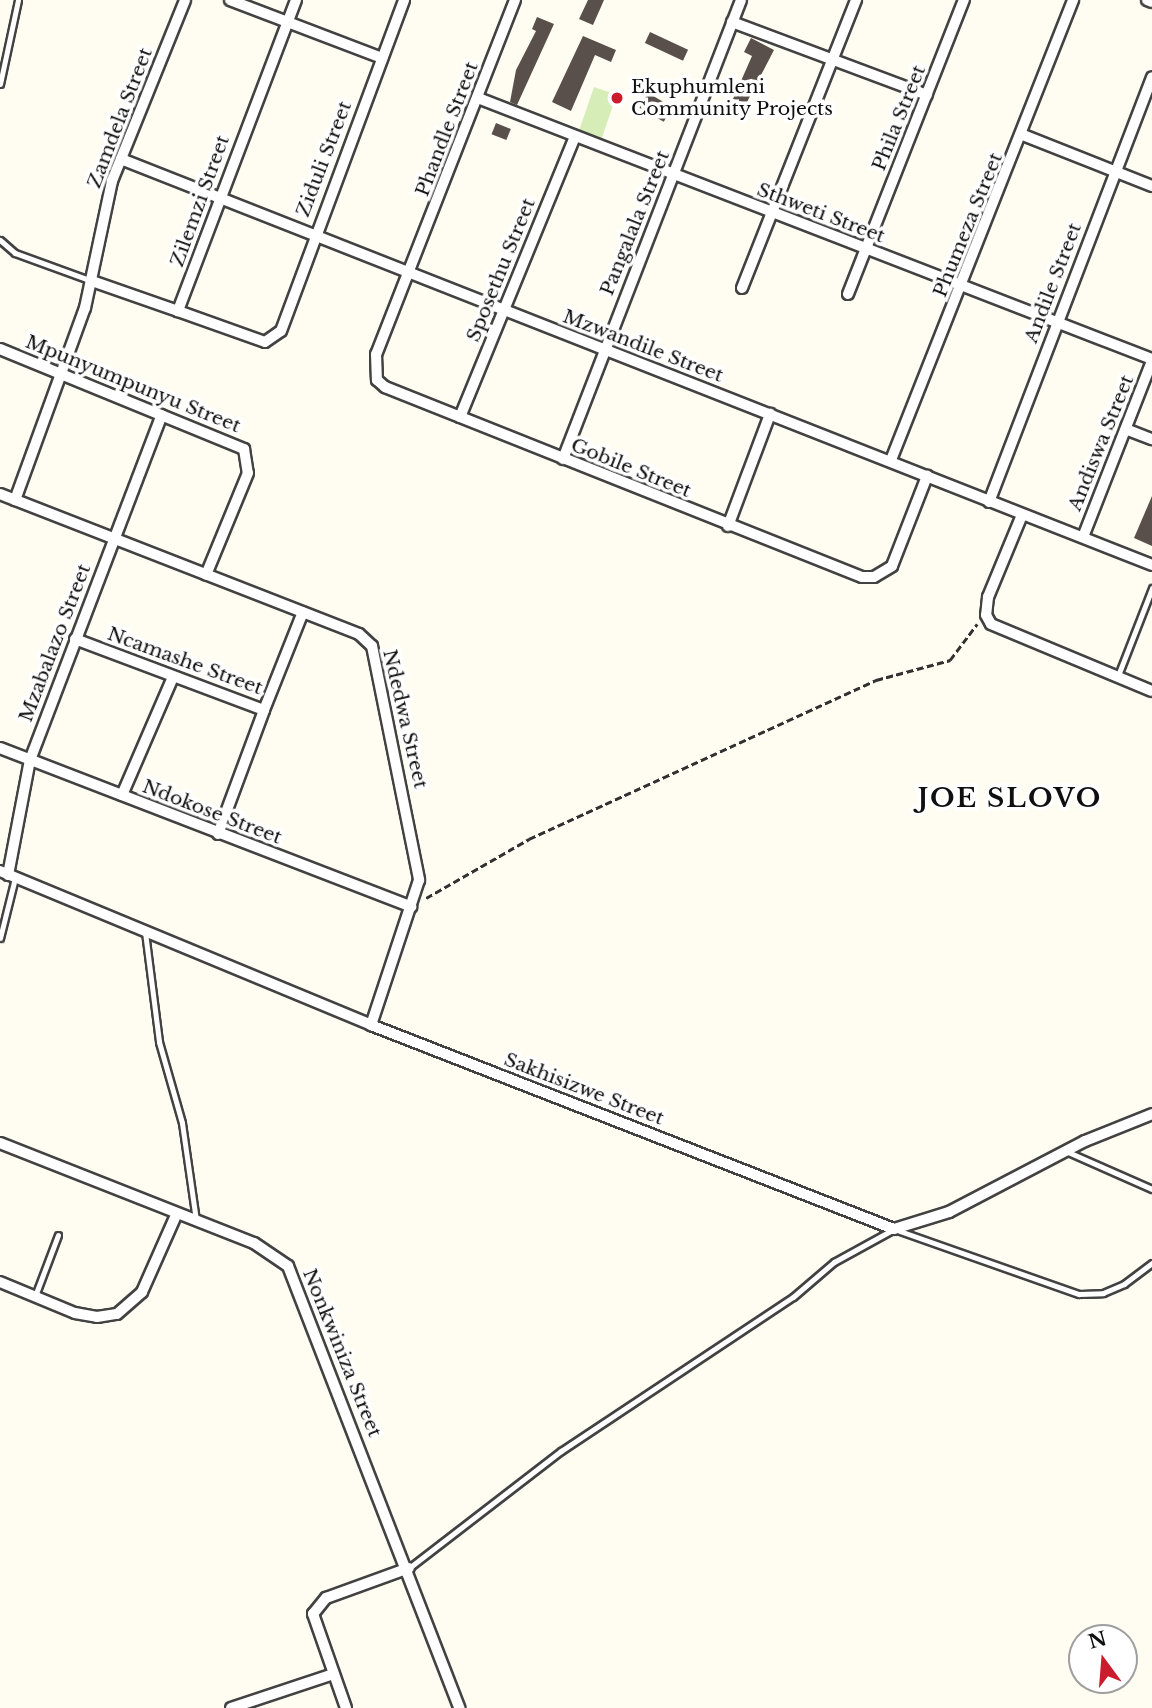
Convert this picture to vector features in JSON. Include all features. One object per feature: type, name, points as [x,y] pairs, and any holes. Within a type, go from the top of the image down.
[{"type":"street","name":"Zamdela Street","points":[[15,500],[62,373],[92,281],[107,195],[185,0]]},
{"type":"street","points":[[230,0],[382,58]]},
{"type":"street","name":"Zilemzi Street","points":[[178,311],[218,197],[296,0]]},
{"type":"street","name":"Ziduli Street","points":[[178,311],[265,342],[281,331],[314,235],[404,0]]},
{"type":"street","name":"Phandle Street","points":[[412,270],[516,0]]},
{"type":"street","name":"Pangalala Street","points":[[563,459],[741,0]]},
{"type":"street","points":[[742,288],[769,211],[856,0]]},
{"type":"street","name":"Phila Street","points":[[848,294],[964,0]]},
{"type":"street","name":"Phumeza Street","points":[[891,460],[1023,135],[1073,0]]},
{"type":"street","points":[[1147,0],[1152,2]]},
{"type":"street","points":[[732,22],[927,95]]},
{"type":"street","name":"Andile Street","points":[[989,502],[1152,76]]},
{"type":"street","name":"Sthweti Street","points":[[478,98],[1152,360]]},
{"type":"street","points":[[1023,135],[1152,186]]},
{"type":"street","name":"Sposethu Street","points":[[460,417],[575,137]]},
{"type":"street","name":"Mzwandile Street","points":[[121,159],[314,235],[412,270],[605,351],[891,460],[989,502],[1152,565]]},
{"type":"street","name":"Gobile Street","points":[[412,270],[376,355],[374,372],[385,387],[728,526],[862,577],[874,578],[898,556],[926,476]]},
{"type":"street","points":[[92,281],[178,311]]},
{"type":"street","name":"Mpunyumpunyu Street","points":[[0,349],[241,445],[249,463],[206,575]]},
{"type":"street","name":"Andiswa Street","points":[[1083,537],[1128,430],[1152,360]]},
{"type":"street","points":[[728,526],[770,414]]},
{"type":"street","name":"Mzabalazo Street","points":[[8,874],[30,760],[162,415]]},
{"type":"street","points":[[1128,430],[1152,439]]},
{"type":"street","name":"Ndedwa Street","points":[[0,494],[303,611],[359,634],[372,646],[418,860],[411,907],[371,1025]]},
{"type":"street","points":[[1022,515],[988,597],[986,615],[995,628],[1152,691]]},
{"type":"street","name":"Ncamashe Street","points":[[75,639],[264,710],[303,611]]},
{"type":"street","points":[[122,795],[173,677]]},
{"type":"street","points":[[218,834],[264,710]]},
{"type":"street","name":"Ndokose Street","points":[[0,748],[411,907]]},
{"type":"street","name":"Sakhisizwe Street","points":[[8,874],[371,1025],[894,1229]]},
{"type":"street","points":[[894,1229],[941,1216],[1068,1152],[1152,1114]]},
{"type":"street","name":"Nonkwiniza Street","points":[[0,1143],[268,1250],[292,1272],[409,1568],[459,1708]]},
{"type":"street","points":[[0,1282],[88,1316],[108,1317],[124,1311],[142,1292],[177,1213]]},
{"type":"street","points":[[345,1708],[314,1625],[317,1606],[326,1598],[409,1568]]},
{"type":"street","points":[[235,1707],[333,1674]]},
{"type":"lane","points":[[0,84],[18,0]]},
{"type":"lane","points":[[0,240],[15,253],[92,281]]},
{"type":"lane","points":[[1117,678],[1152,588]]},
{"type":"lane","points":[[0,938],[8,874]]},
{"type":"lane","points":[[145,932],[159,1041],[178,1108],[196,1220]]},
{"type":"lane","points":[[1068,1152],[1152,1189]]},
{"type":"lane","points":[[409,1568],[561,1451],[793,1297],[834,1262],[894,1229],[1079,1294],[1103,1293],[1152,1263]]},
{"type":"lane","points":[[35,1296],[58,1235]]},
{"type":"path","points":[[411,907],[528,839],[876,680],[950,660],[986,615]]},
{"type":"green space","points":[[594,87],[617,95],[601,140],[578,132]]},
{"type":"building","points":[[588,0],[604,0],[593,25],[579,19]]},
{"type":"building","points":[[537,17],[554,24],[517,105],[510,102],[516,70],[536,31],[532,29]]},
{"type":"building","points":[[650,32],[688,50],[683,61],[645,43]]},
{"type":"building","points":[[583,36],[616,50],[611,62],[595,55],[571,111],[552,102]]},
{"type":"building","points":[[751,38],[774,50],[746,104],[733,99],[752,56],[744,52]]},
{"type":"building","points":[[648,93],[672,107],[664,122],[640,108]]},
{"type":"building","points":[[496,123],[511,129],[506,140],[492,134]]},
{"type":"building","points":[[1152,496],[1152,546],[1134,538]]},
{"type":"place","name":"Ekuphumleni Community Projects","points":[[617,98]]},
{"type":"district","name":"JOE SLOVO","points":[[1010,799]]}]
